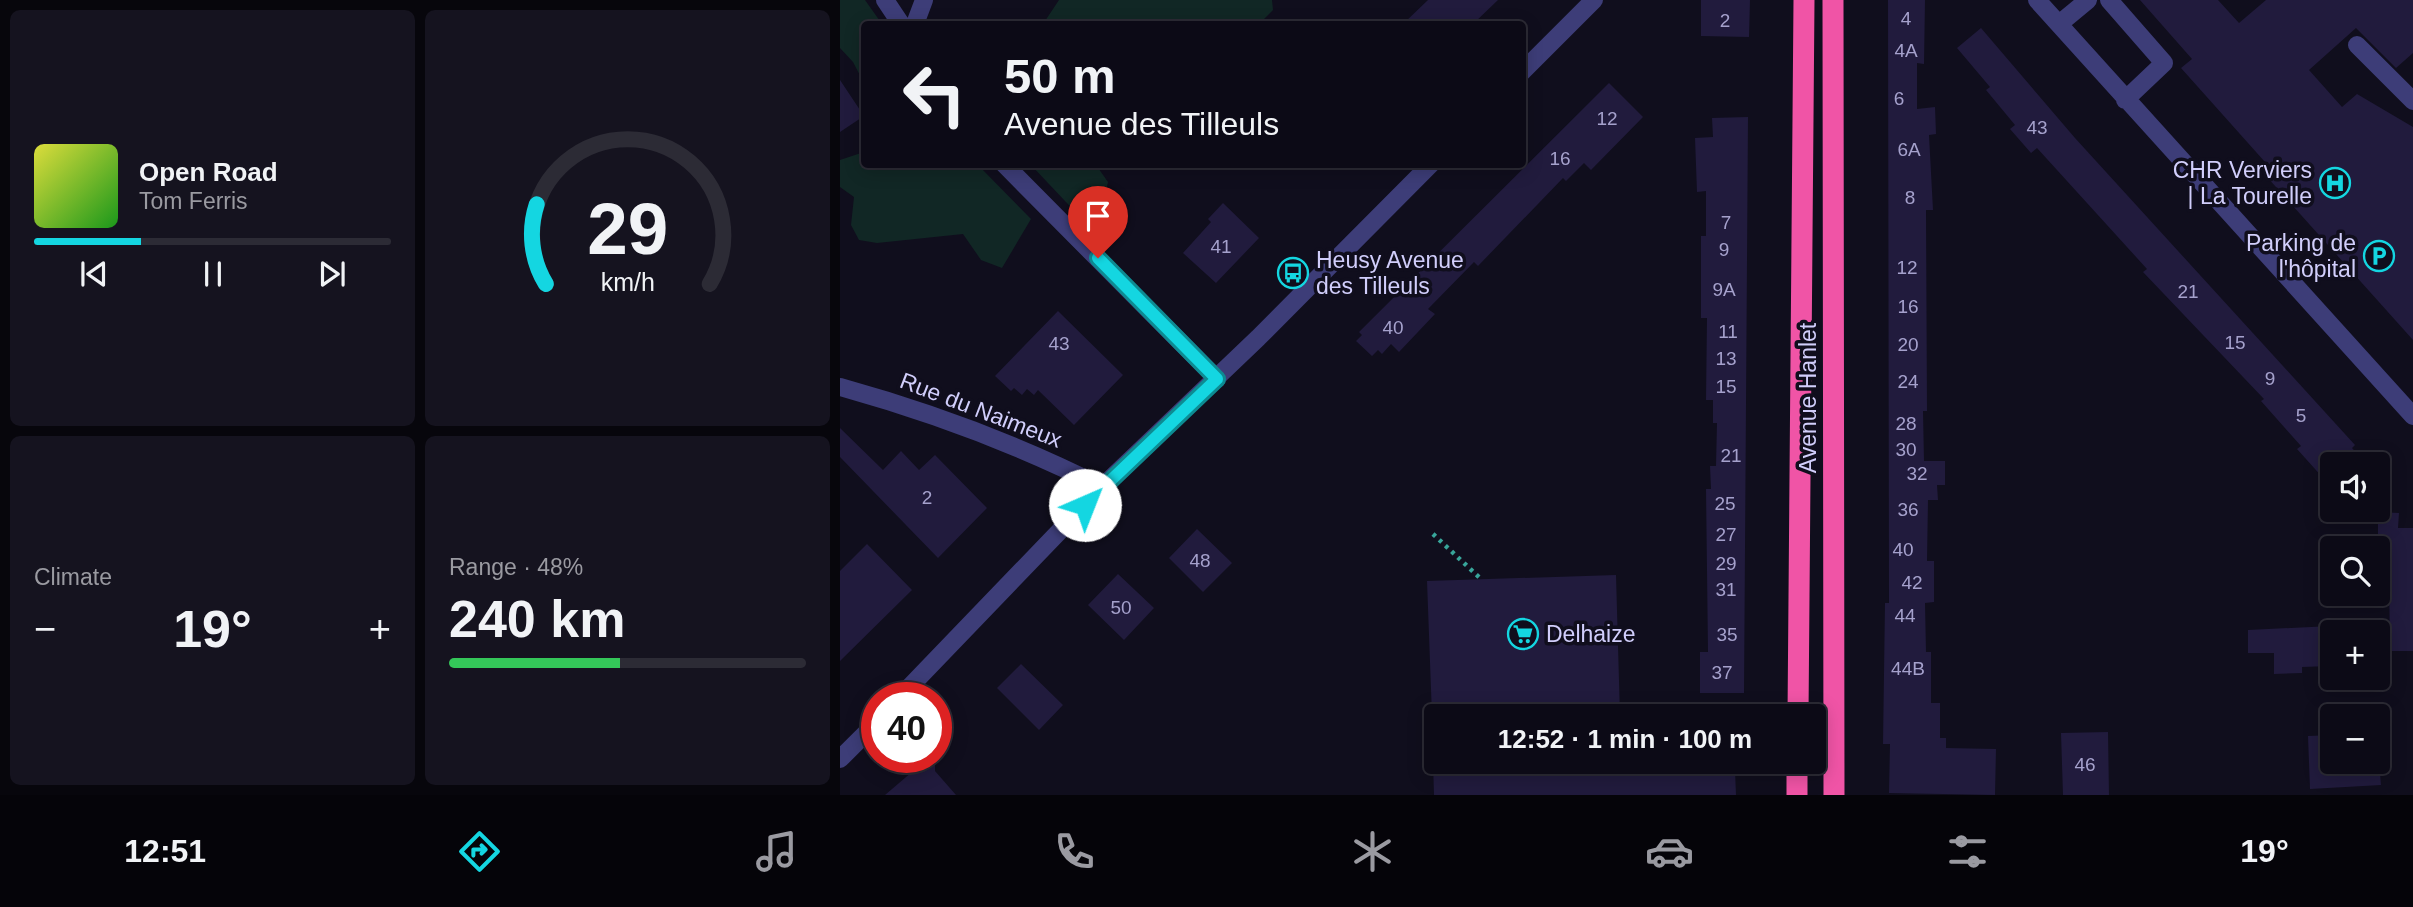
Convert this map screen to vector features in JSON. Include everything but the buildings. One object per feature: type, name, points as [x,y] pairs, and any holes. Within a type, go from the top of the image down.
[{"type":"highway","name":"Avenue Hanlet","points":[[1798,704],[1804,0]]},
{"type":"highway","name":"Avenue Hanlet","points":[[1833,0],[1834,795]]},
{"type":"highway","points":[[1797,774],[1797,795]]},
{"type":"street","points":[[884,0],[899,21]]},
{"type":"street","points":[[916,21],[925,0]]},
{"type":"street","points":[[1526,68],[1594,0]]},
{"type":"street","points":[[2037,0],[2124,100],[2413,416]]},
{"type":"street","points":[[2059,24],[2088,0]]},
{"type":"street","points":[[2109,0],[2164,63],[2124,100]]},
{"type":"street","points":[[2357,45],[2413,101]]},
{"type":"street","points":[[1008,168],[1217,379]]},
{"type":"street","points":[[914,682],[1102,487],[1217,379],[1427,168]]},
{"type":"street","name":"Rue du Naimeux","points":[[840,387],[896,402],[1013,446],[1102,487]]},
{"type":"street","points":[[840,760],[861,738]]},
{"type":"path","points":[[1433,534],[1482,579]]},
{"type":"green space","points":[[840,0],[865,0],[880,21],[861,21],[861,77],[853,62],[840,48]]},
{"type":"green space","points":[[1059,0],[1272,0],[1273,10],[1262,21],[1045,21]]},
{"type":"green space","points":[[861,153],[861,168],[981,168],[1031,219],[1002,268],[981,260],[963,234],[877,243],[859,240],[851,225],[854,197],[840,187],[840,160]]},
{"type":"green space","points":[[1034,168],[1098,168],[1108,182],[1103,200],[1093,213],[1082,219]]},
{"type":"place","name":"CHR Verviers | La Tourelle","points":[[2335,183]]},
{"type":"place","name":"Parking de l'hôpital","points":[[2379,256]]},
{"type":"place","name":"Heusy Avenue des Tilleuls","points":[[1293,273]]},
{"type":"place","name":"Delhaize","points":[[1523,634]]},
{"type":"route","points":[[1085,505],[1217,379],[1098,258]]}]
